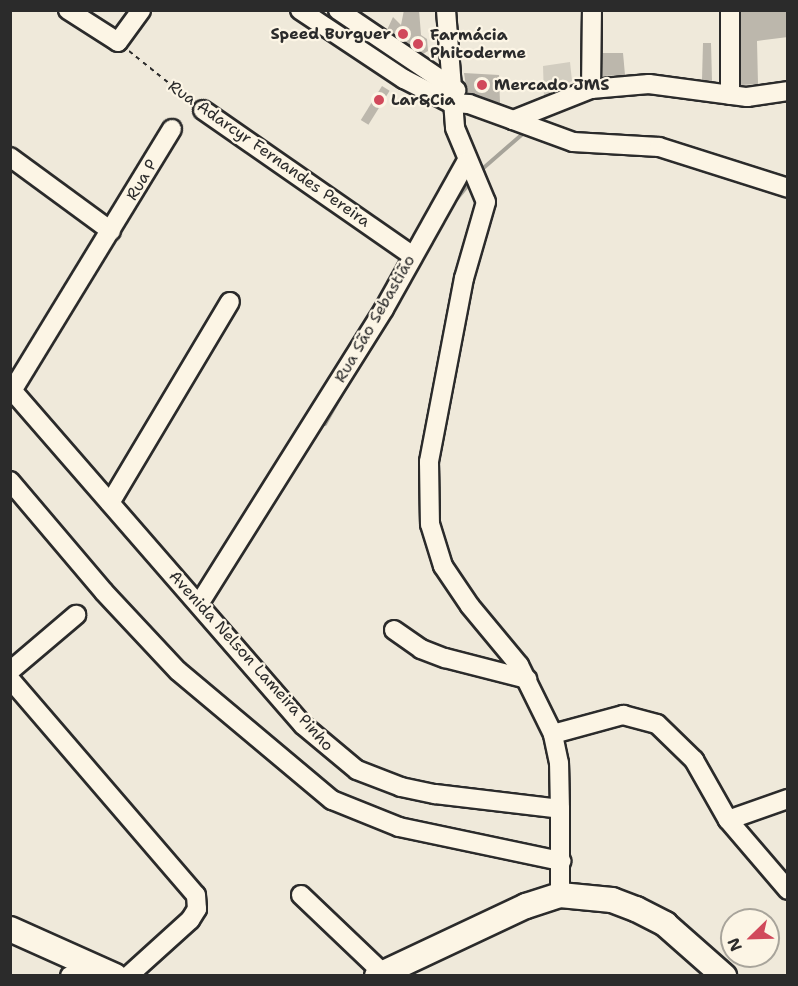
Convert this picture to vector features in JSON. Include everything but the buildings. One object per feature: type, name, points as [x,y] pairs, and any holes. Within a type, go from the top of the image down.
[{"type":"main road","points":[[380,974],[526,906],[560,895],[612,900],[636,909],[665,924],[724,975]]},
{"type":"main road","points":[[10,929],[104,971]]},
{"type":"street","points":[[68,10],[118,42],[141,10]]},
{"type":"street","points":[[300,10],[404,79],[450,103],[469,104],[543,133],[580,142],[624,142],[659,147],[788,188]]},
{"type":"street","points":[[338,10],[451,85],[469,104]]},
{"type":"street","points":[[446,10],[450,103],[468,167],[482,190],[485,217],[464,278],[429,462],[427,501],[443,566],[527,679],[553,734],[559,763],[560,895]]},
{"type":"street","points":[[591,89],[592,10]]},
{"type":"street","points":[[730,10],[730,94]]},
{"type":"street","points":[[519,122],[591,89],[649,84],[763,96],[788,91]]},
{"type":"street","name":"Rua Adarcyr Fernandes Pereira","points":[[203,110],[412,255]]},
{"type":"street","name":"Rua P","points":[[11,389],[111,231],[172,129]]},
{"type":"street","points":[[10,157],[111,231]]},
{"type":"street","name":"Rua São Sebastião","points":[[199,604],[346,371],[412,255],[468,167]]},
{"type":"street","points":[[110,503],[230,302]]},
{"type":"street","name":"Avenida Nelson Lameira Pinho","points":[[11,389],[303,725],[357,770],[401,787],[435,794],[560,809]]},
{"type":"street","points":[[10,480],[66,548],[178,671],[332,800],[414,831],[561,861]]},
{"type":"street","points":[[10,671],[76,615]]},
{"type":"street","points":[[394,630],[421,649],[445,658],[527,679]]},
{"type":"street","points":[[10,679],[196,895],[197,909],[190,920],[128,975]]},
{"type":"street","points":[[553,734],[623,715],[657,724],[694,760],[728,820],[788,890]]},
{"type":"street","points":[[728,820],[788,799]]},
{"type":"street","points":[[301,895],[380,974]]},
{"type":"street","points":[[70,975],[104,971]]},
{"type":"path","name":"Rua Adarcyr Fernandes Pereira","points":[[118,42],[203,110]]},
{"type":"shaded area","points":[[570,62],[572,81],[544,96],[543,66]]},
{"type":"waterway","points":[[640,93],[656,94]]},
{"type":"waterway","points":[[750,104],[781,101]]},
{"type":"waterway","points":[[480,171],[526,131]]},
{"type":"waterway","points":[[451,206],[471,181]]},
{"type":"waterway","points":[[325,424],[351,378]]},
{"type":"place","name":"Speed Burguer","points":[[403,34]]},
{"type":"place","name":"Farmácia Phitoderme","points":[[418,44]]},
{"type":"place","name":"Mercado JMS","points":[[482,85]]},
{"type":"place","name":"Lar&Cia","points":[[379,100]]}]
